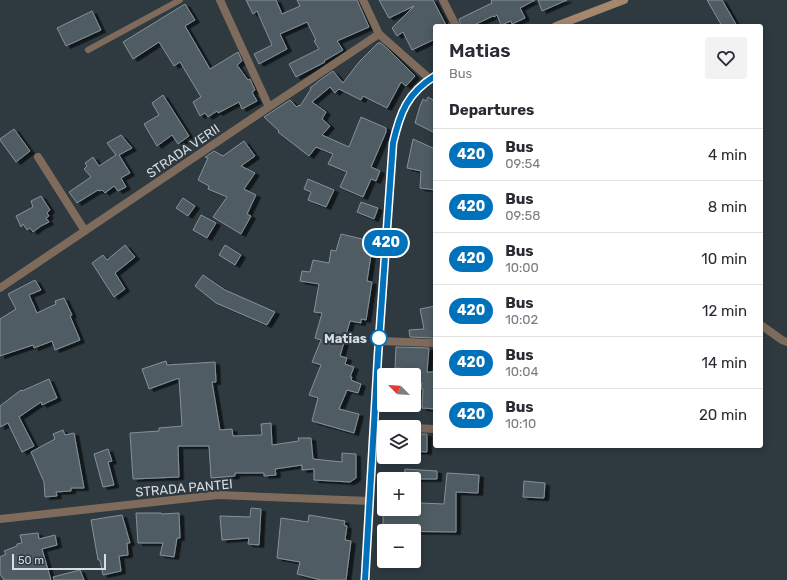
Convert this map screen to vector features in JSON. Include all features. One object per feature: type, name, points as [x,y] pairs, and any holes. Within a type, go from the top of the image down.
[{"type":"main road","points":[[561,24],[624,0]]},
{"type":"main road","points":[[365,580],[379,341],[393,143],[405,106],[416,92],[432,78]]},
{"type":"street","points":[[220,0],[269,107]]},
{"type":"street","points":[[363,0],[379,34],[432,78]]},
{"type":"street","points":[[443,0],[455,24]]},
{"type":"street","name":"STRADA VERII","points":[[0,288],[379,34]]},
{"type":"street","points":[[38,157],[85,231]]},
{"type":"street","points":[[763,326],[787,342]]},
{"type":"street","points":[[379,341],[433,343]]},
{"type":"street","points":[[421,428],[433,429]]},
{"type":"street","name":"STRADA PANTEI","points":[[0,519],[218,495],[370,501]]},
{"type":"lane","points":[[88,50],[180,0]]},
{"type":"building","points":[[246,0],[276,0],[282,14],[300,6],[297,0],[357,0],[369,27],[337,41],[343,50],[324,61],[325,62],[296,77],[289,64],[319,49],[314,41],[316,40],[307,22],[280,34],[287,49],[259,64],[254,54],[272,45],[257,11],[253,14]]},
{"type":"building","points":[[379,0],[433,0],[445,24],[433,24],[433,40],[412,50],[403,32],[397,36],[392,28],[414,6],[389,18]]},
{"type":"building","points":[[491,0],[535,0],[520,8],[525,18],[512,24],[511,21],[501,24],[497,15],[476,24],[460,24],[459,19],[492,3]]},
{"type":"building","points":[[538,0],[567,0],[542,11]]},
{"type":"building","points":[[707,0],[722,0],[736,24],[721,24]]},
{"type":"building","points":[[185,4],[195,20],[185,26],[210,69],[238,52],[242,61],[237,65],[248,80],[250,79],[255,90],[252,92],[257,101],[242,109],[239,102],[218,113],[217,111],[208,117],[205,113],[200,116],[193,102],[201,97],[180,62],[174,66],[159,42],[133,59],[123,42]]},
{"type":"building","points":[[92,11],[101,30],[66,46],[57,28]]},
{"type":"building","points":[[378,43],[381,43],[389,50],[415,76],[406,86],[401,82],[387,108],[363,96],[361,100],[339,89],[335,93],[330,87],[312,102],[326,112],[322,119],[330,126],[322,135],[349,147],[361,117],[386,128],[386,132],[371,167],[380,171],[376,181],[371,179],[363,197],[340,187],[347,172],[328,164],[333,154],[316,147],[309,156],[278,132],[279,131],[264,117],[290,100],[297,107],[299,105],[300,106],[311,89],[310,88],[333,71],[343,83],[359,62]]},
{"type":"building","points":[[163,95],[189,136],[178,144],[172,135],[157,146],[144,124],[159,115],[152,103]]},
{"type":"building","points":[[428,97],[433,100],[433,132],[415,123],[423,99],[426,101]]},
{"type":"building","points":[[14,129],[30,151],[16,162],[0,140]]},
{"type":"building","points":[[121,135],[132,148],[119,155],[130,173],[121,178],[126,187],[118,191],[114,186],[105,193],[102,190],[98,190],[77,203],[69,192],[91,177],[84,169],[87,166],[85,163],[93,157],[99,166],[116,155],[107,143]]},
{"type":"building","points":[[413,139],[433,148],[433,190],[420,188],[421,171],[407,168]]},
{"type":"building","points":[[244,141],[255,156],[241,166],[255,173],[244,189],[256,195],[247,214],[251,216],[241,234],[213,217],[227,197],[208,189],[209,186],[198,180],[208,158],[205,157],[214,151],[223,156]]},
{"type":"building","points":[[308,179],[334,190],[326,207],[308,200],[311,192],[304,189]]},
{"type":"building","points":[[41,196],[50,210],[47,213],[49,216],[46,218],[49,222],[33,232],[30,228],[27,230],[23,224],[21,227],[16,216],[33,207],[31,201]]},
{"type":"building","points":[[183,198],[195,206],[188,216],[176,208]]},
{"type":"building","points":[[361,202],[378,208],[374,219],[357,212]]},
{"type":"building","points":[[201,215],[216,223],[207,238],[193,230]]},
{"type":"building","points":[[341,234],[375,242],[371,255],[367,281],[372,282],[366,320],[361,319],[361,323],[350,321],[340,356],[347,358],[345,364],[354,367],[350,377],[352,377],[351,380],[361,384],[358,393],[347,390],[339,409],[359,414],[354,433],[312,421],[318,398],[309,395],[321,365],[312,362],[321,340],[315,338],[322,313],[314,312],[319,284],[300,281],[302,271],[310,272],[313,260],[329,263],[331,250],[336,251]]},
{"type":"building","points":[[125,245],[135,257],[115,273],[125,289],[114,297],[92,263],[103,255],[107,260]]},
{"type":"building","points":[[225,245],[241,255],[235,265],[219,255]]},
{"type":"building","points":[[203,275],[225,290],[275,312],[267,325],[216,303],[195,286]]},
{"type":"building","points":[[35,280],[41,290],[29,295],[37,313],[56,304],[55,301],[64,298],[72,315],[70,316],[80,340],[55,350],[52,341],[34,348],[33,345],[0,356],[0,319],[16,309],[8,294]]},
{"type":"building","points":[[433,306],[433,338],[410,337],[409,330],[424,329],[420,309]]},
{"type":"building","points":[[396,347],[429,348],[427,372],[433,372],[433,409],[422,408],[421,368],[395,368]]},
{"type":"building","points":[[166,361],[167,365],[215,362],[216,382],[212,382],[220,430],[232,429],[233,436],[262,435],[261,424],[271,423],[272,445],[299,441],[298,438],[311,438],[313,459],[342,462],[342,453],[356,454],[356,478],[350,482],[314,480],[314,469],[302,470],[302,465],[275,469],[276,475],[264,476],[264,473],[235,473],[235,476],[211,478],[209,446],[178,446],[179,477],[133,479],[130,433],[159,431],[159,428],[182,426],[179,378],[149,389],[142,369]]},
{"type":"building","points":[[49,379],[57,398],[42,405],[41,402],[19,417],[34,446],[22,452],[8,423],[0,427],[0,406],[21,390],[22,391]]},
{"type":"building","points":[[63,430],[65,435],[74,433],[84,488],[71,488],[71,491],[56,492],[57,496],[45,497],[44,482],[31,452],[55,439],[53,434]]},
{"type":"building","points":[[421,434],[427,434],[427,452],[421,452]]},
{"type":"building","points":[[108,449],[112,461],[108,462],[114,485],[103,487],[94,454]]},
{"type":"building","points":[[405,469],[437,471],[437,479],[421,479],[421,472],[405,472]]},
{"type":"building","points":[[447,473],[479,475],[478,493],[456,492],[456,532],[421,532],[421,524],[383,524],[383,516],[421,516],[421,503],[444,504]]},
{"type":"building","points":[[524,481],[545,483],[544,498],[523,497]]},
{"type":"building","points":[[251,508],[261,509],[259,545],[248,544],[249,538],[222,540],[220,516],[250,517]]},
{"type":"building","points":[[136,513],[179,513],[180,538],[177,538],[174,557],[160,555],[163,543],[138,543]]},
{"type":"building","points":[[122,515],[130,543],[127,543],[128,555],[119,556],[121,571],[103,575],[100,560],[98,560],[91,520]]},
{"type":"building","points":[[309,515],[345,521],[344,525],[347,526],[345,540],[351,541],[346,580],[321,580],[297,574],[300,562],[277,558],[281,518],[308,522]]},
{"type":"building","points":[[38,533],[39,539],[55,535],[57,545],[42,549],[51,580],[4,580],[0,574],[0,557],[6,554],[4,551],[22,543],[20,535]]},
{"type":"building","points":[[80,570],[84,580],[54,580],[53,577]]},
{"type":"bus line","name":"420","points":[[365,580],[378,355],[393,143],[405,106],[416,92],[433,77]]},
{"type":"place","name":"Matias","points":[[379,338]]}]
